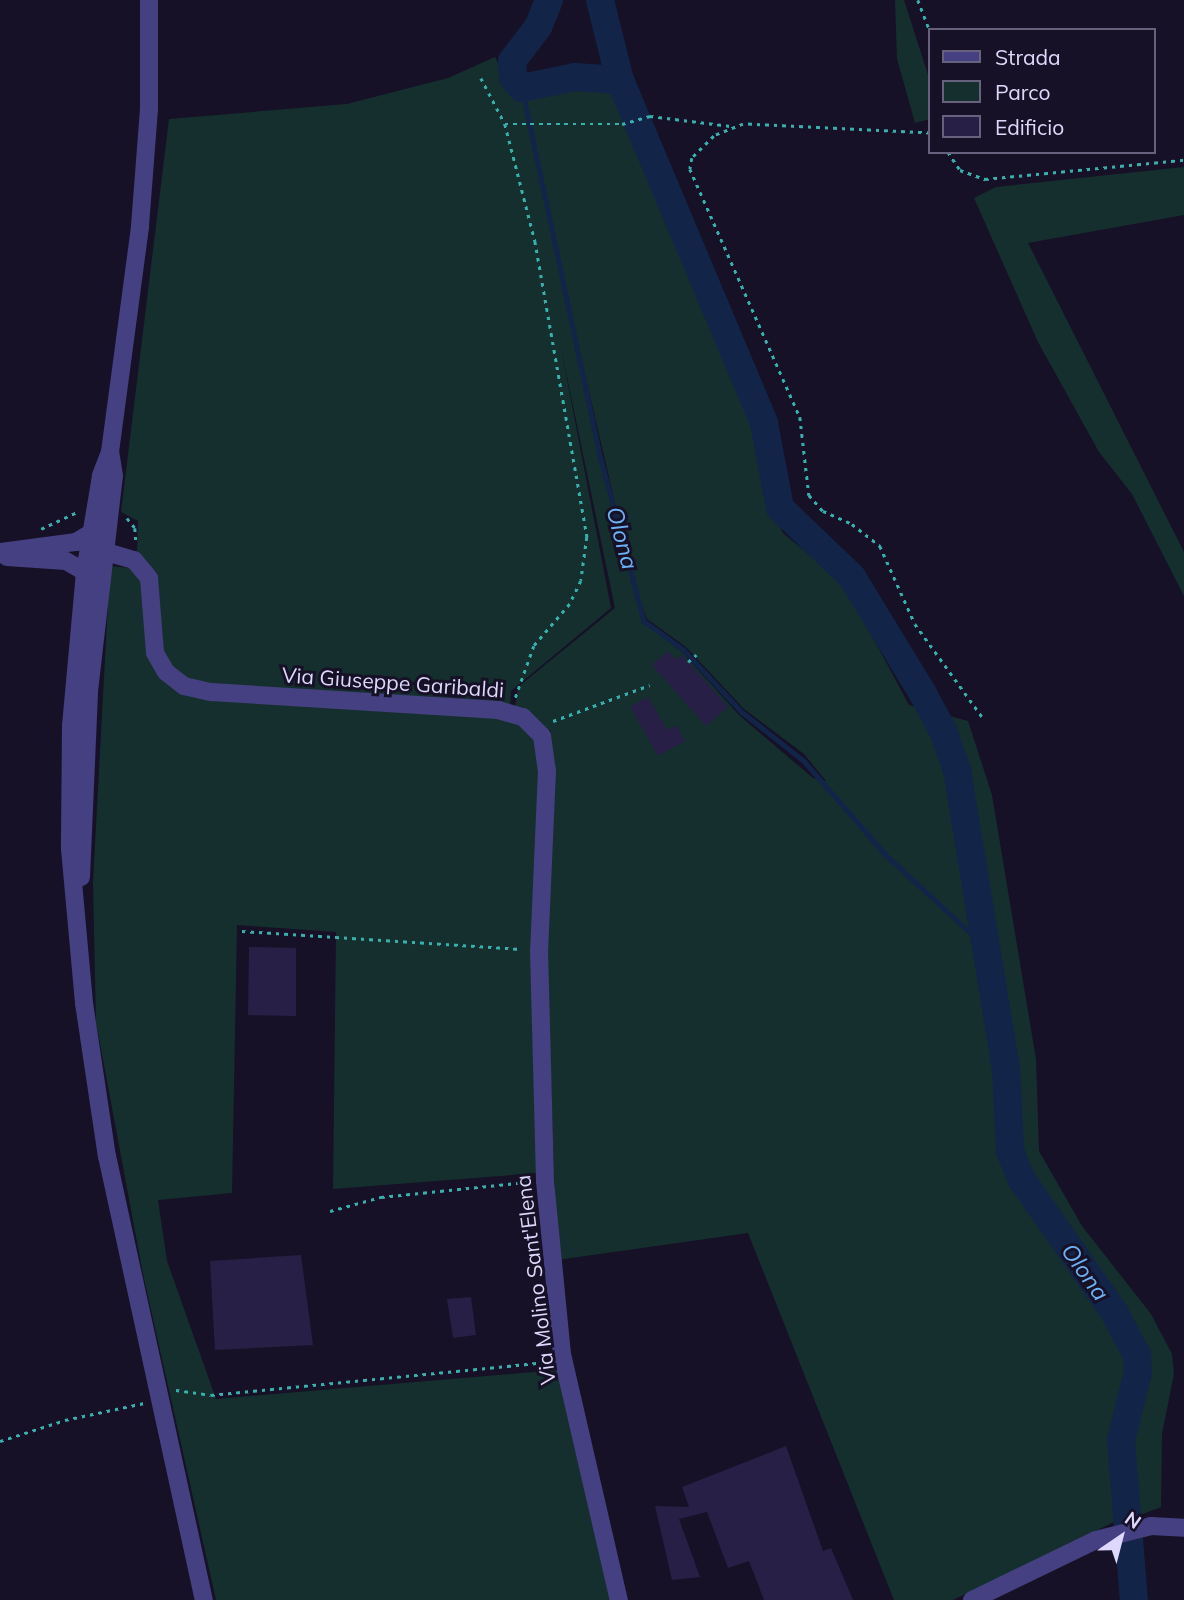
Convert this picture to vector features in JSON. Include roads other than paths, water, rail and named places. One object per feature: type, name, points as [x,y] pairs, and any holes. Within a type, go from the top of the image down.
[{"type":"street","points":[[149,0],[149,109],[141,227],[110,452],[85,540],[69,788],[84,1003],[104,1142],[204,1600]]},
{"type":"street","points":[[77,904],[89,691],[114,476],[110,452]]},
{"type":"street","points":[[85,540],[96,552],[80,699],[86,774]]},
{"type":"street","points":[[0,554],[85,540]]},
{"type":"street","points":[[0,554],[66,561],[85,572]]},
{"type":"street","name":"Via Giuseppe Garibaldi","points":[[113,554],[134,560],[146,572],[152,588],[153,643],[160,664],[193,690],[513,713],[536,728],[547,763],[539,950]]},
{"type":"street","name":"Via Molino Sant'Elena","points":[[539,950],[545,1181],[563,1360],[619,1600]]},
{"type":"street","points":[[972,1600],[1096,1539],[1151,1526],[1184,1528]]},
{"type":"waterway","name":"Olona","points":[[549,0],[538,27],[512,61],[513,77],[522,88],[575,77],[620,80]]},
{"type":"waterway","name":"Olona","points":[[600,0],[620,80],[764,423],[780,508],[852,577],[922,692],[944,733],[957,770],[1006,1068],[1010,1151],[1022,1180],[1114,1312],[1137,1355],[1138,1372],[1121,1440],[1134,1600]]},
{"type":"waterway","name":"Olona","points":[[522,88],[601,459],[644,621],[683,649],[742,712],[804,761],[887,856],[988,949]]}]
